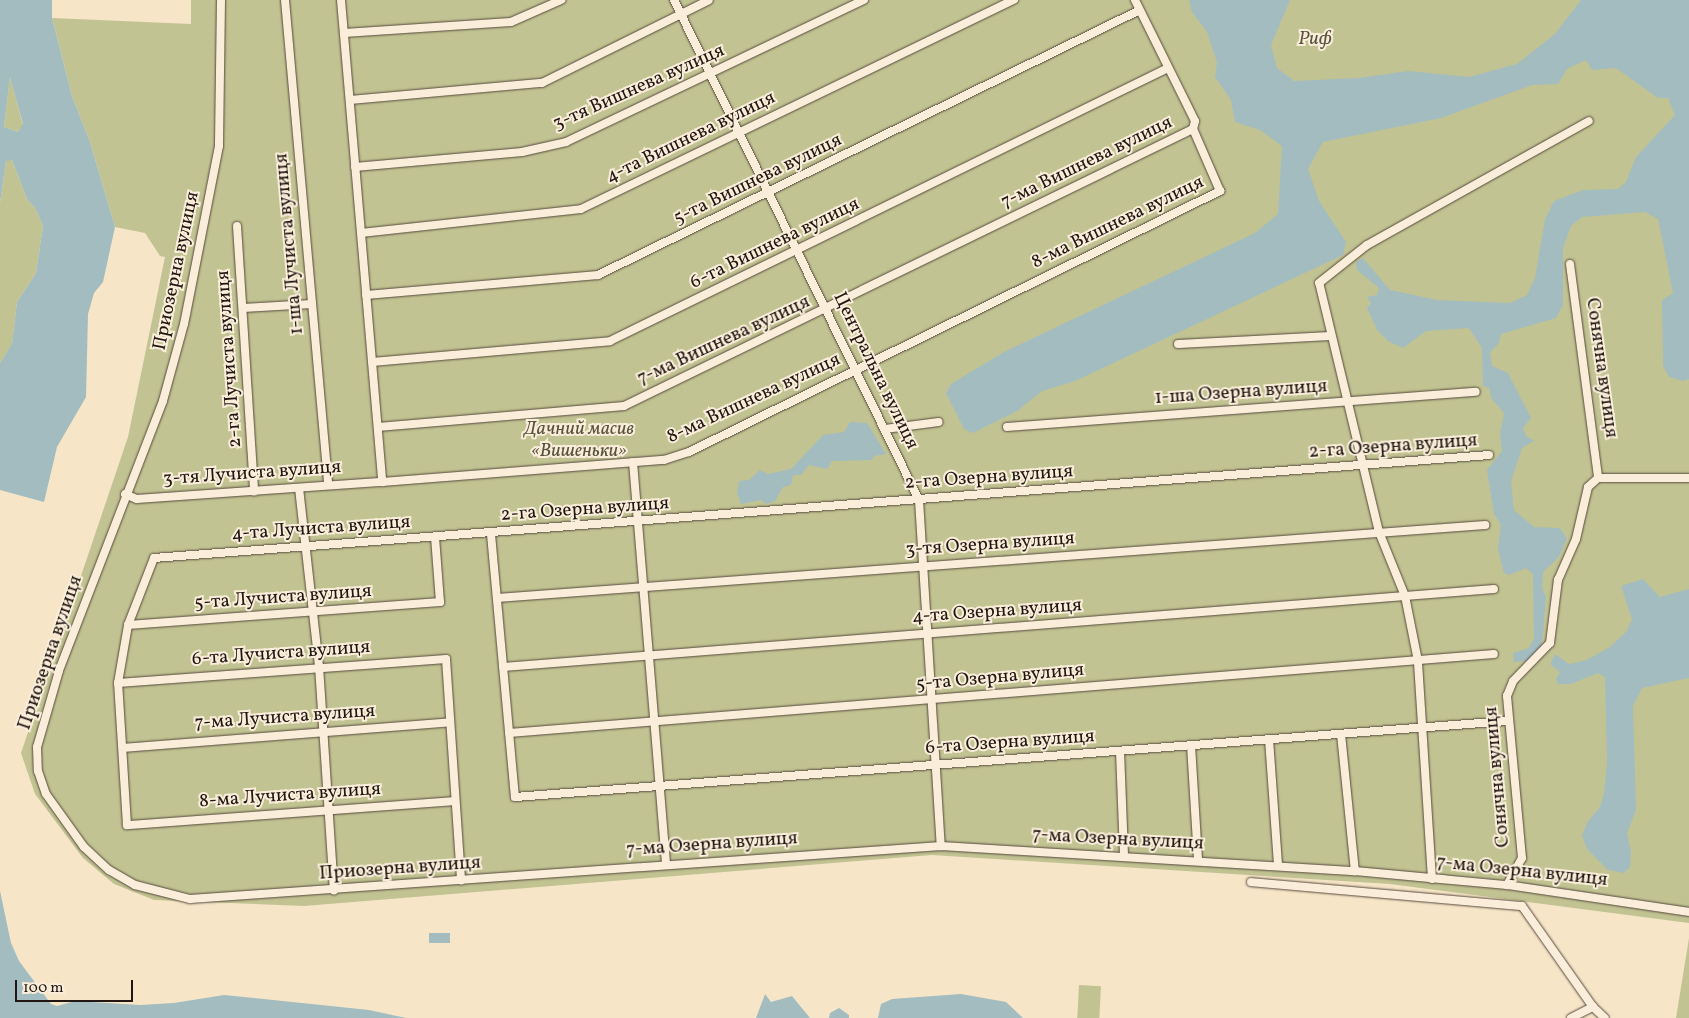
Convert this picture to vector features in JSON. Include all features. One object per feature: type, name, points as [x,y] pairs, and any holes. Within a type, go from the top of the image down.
[{"type":"street","name":"Приозерна вулиця","points":[[221,0],[219,146],[207,216],[184,324],[163,401],[125,494],[44,714],[37,748],[38,772],[46,794],[84,847],[109,870],[135,885],[190,899],[543,875]]},
{"type":"street","name":"1-ша Лучиста вулиця","points":[[285,0],[328,484]]},
{"type":"street","points":[[341,0],[382,482]]},
{"type":"street","points":[[344,33],[511,22],[561,0]]},
{"type":"street","name":"Центральна вулиця","points":[[674,0],[919,500],[941,846]]},
{"type":"street","points":[[350,100],[542,83],[709,0]]},
{"type":"street","name":"3-тя Вишнева вулиця","points":[[355,167],[522,152],[566,142],[864,0]]},
{"type":"street","name":"4-та Вишнева вулиця","points":[[361,233],[581,209],[1014,0]]},
{"type":"street","points":[[1135,0],[1195,121],[1193,129]]},
{"type":"street","name":"5-та Вишнева вулиця","points":[[366,295],[598,275],[1140,10]]},
{"type":"street","name":"6-та Вишнева вулиця","points":[[372,362],[610,341],[798,251],[1168,68]]},
{"type":"street","points":[[1432,879],[1418,661],[1405,596],[1379,532],[1319,283],[1368,245],[1589,121]]},
{"type":"street","name":"8-ма Вишнева вулиця","points":[[382,482],[664,460],[688,452],[1220,191],[1193,129]]},
{"type":"street","name":"7-ма Вишнева вулиця","points":[[378,427],[624,406],[827,310],[1193,129]]},
{"type":"street","name":"2-га Лучиста вулиця","points":[[237,226],[254,491]]},
{"type":"street","name":"Сонячна вулиця","points":[[1507,885],[1522,858],[1507,696],[1513,681],[1550,643],[1558,580],[1576,539],[1588,486],[1598,478],[1570,264]]},
{"type":"street","points":[[243,308],[312,304]]},
{"type":"street","points":[[1178,344],[1331,336]]},
{"type":"street","name":"1-ша Озерна вулиця","points":[[1007,427],[1476,392]]},
{"type":"street","points":[[885,429],[938,422]]},
{"type":"street","name":"2-га Озерна вулиця","points":[[491,534],[1489,455]]},
{"type":"street","points":[[633,462],[666,863]]},
{"type":"street","points":[[1598,478],[1689,478]]},
{"type":"street","name":"3-тя Лучиста вулиця","points":[[125,494],[137,499],[299,488],[328,484],[382,482]]},
{"type":"street","points":[[299,488],[310,613],[318,666],[334,890]]},
{"type":"street","name":"3-тя Озерна вулиця","points":[[497,598],[1485,525]]},
{"type":"street","points":[[491,534],[509,734]]},
{"type":"street","name":"4-та Лучиста вулиця","points":[[128,625],[154,558],[491,534]]},
{"type":"street","name":"5-та Лучиста вулиця","points":[[128,625],[440,602],[435,537]]},
{"type":"street","name":"4-та Озерна вулиця","points":[[503,668],[1494,589]]},
{"type":"street","points":[[123,748],[118,684],[128,625]]},
{"type":"street","name":"5-та Озерна вулиця","points":[[509,734],[1494,654]]},
{"type":"street","name":"6-та Лучиста вулиця","points":[[118,684],[318,666],[446,660],[450,722]]},
{"type":"street","name":"6-та Озерна вулиця","points":[[509,734],[515,797],[1508,721]]},
{"type":"street","points":[[450,722],[461,880]]},
{"type":"street","name":"7-ма Лучиста вулиця","points":[[123,748],[450,722]]},
{"type":"street","points":[[1341,734],[1355,871]]},
{"type":"street","points":[[1269,740],[1278,866]]},
{"type":"street","points":[[1191,745],[1198,860]]},
{"type":"street","name":"8-ма Лучиста вулиця","points":[[123,748],[127,825],[455,801]]},
{"type":"street","points":[[1120,751],[1124,856]]},
{"type":"street","name":"7-ма Озерна вулиця","points":[[543,875],[666,863],[941,846],[1198,860],[1355,871],[1507,885],[1689,912]]},
{"type":"street","points":[[1251,882],[1522,906],[1593,1008],[1605,1018]]},
{"type":"street","points":[[1571,1018],[1593,1008]]},
{"type":"green space","name":"Дачний масив «Вишеньки»","points":[[191,0],[1689,0],[1689,923],[1390,884],[932,855],[304,906],[154,900],[114,884],[83,858],[35,794],[21,753],[128,437],[165,257],[160,256],[145,233],[115,227],[90,142],[72,96],[52,18],[191,24]]},
{"type":"green space","points":[[10,76],[23,125],[18,132],[4,127]]},
{"type":"green space","points":[[6,160],[12,160],[27,199],[35,208],[43,226],[36,273],[17,302],[12,345],[0,363],[0,203]]},
{"type":"green space","points":[[1689,938],[1689,1018],[1676,1018]]},
{"type":"green space","points":[[1079,985],[1101,986],[1099,1018],[1077,1018]]},
{"type":"water","points":[[0,0],[52,0],[52,18],[72,96],[90,142],[115,227],[103,282],[94,293],[88,314],[86,397],[57,447],[44,502],[0,490],[0,363],[12,344],[17,302],[36,273],[43,226],[35,208],[27,199],[12,160],[6,161],[0,203]],"holes":[[[10,77],[23,124],[18,132],[4,127]]]},
{"type":"water","points":[[1189,0],[1290,0],[1271,45],[1277,68],[1294,81],[1359,78],[1408,71],[1469,77],[1517,64],[1555,34],[1581,0],[1689,0],[1689,379],[1683,381],[1669,377],[1663,366],[1662,300],[1673,293],[1658,219],[1645,212],[1582,217],[1571,226],[1563,248],[1563,305],[1556,318],[1501,334],[1499,343],[1490,352],[1492,366],[1508,373],[1531,418],[1523,428],[1526,436],[1534,441],[1522,448],[1511,481],[1514,510],[1534,527],[1560,528],[1567,539],[1558,558],[1543,572],[1542,588],[1546,597],[1543,635],[1539,654],[1527,661],[1514,662],[1513,653],[1529,648],[1534,639],[1533,574],[1526,568],[1509,575],[1504,573],[1498,549],[1501,525],[1494,514],[1487,470],[1502,451],[1500,434],[1504,413],[1492,399],[1489,388],[1483,386],[1482,348],[1469,328],[1426,331],[1403,348],[1388,341],[1377,330],[1367,308],[1371,303],[1367,297],[1377,295],[1379,288],[1357,270],[1356,262],[1363,258],[1390,290],[1437,300],[1510,303],[1527,295],[1535,278],[1545,219],[1554,201],[1583,190],[1618,189],[1626,182],[1636,157],[1675,115],[1668,98],[1658,98],[1616,68],[1592,70],[1586,60],[1567,69],[1558,84],[1532,85],[1441,118],[1323,142],[1308,169],[1319,201],[1346,242],[1343,255],[1075,381],[1042,391],[1017,411],[973,433],[964,429],[946,393],[951,384],[1004,352],[1255,233],[1278,214],[1282,146],[1260,130],[1235,122],[1231,100],[1215,77],[1217,62],[1207,32],[1192,12]]},
{"type":"water","points":[[850,422],[867,423],[886,454],[874,456],[872,460],[832,461],[827,469],[809,465],[801,475],[793,475],[791,485],[783,487],[775,501],[766,504],[761,500],[741,504],[737,492],[739,481],[749,480],[760,470],[768,474],[791,469],[823,435],[844,432]]},
{"type":"water","points":[[1643,579],[1660,597],[1689,589],[1689,678],[1642,688],[1633,706],[1636,810],[1627,833],[1631,852],[1630,867],[1624,873],[1608,870],[1587,849],[1582,835],[1588,821],[1600,807],[1604,794],[1607,762],[1605,677],[1598,673],[1571,684],[1558,684],[1556,679],[1560,672],[1550,664],[1555,654],[1569,664],[1587,660],[1610,647],[1627,631],[1632,619],[1621,586]]},
{"type":"water","points":[[0,891],[11,943],[19,961],[51,1004],[57,1006],[75,1001],[140,1005],[174,1003],[224,995],[369,1010],[406,1018],[0,1018]]},
{"type":"water","points":[[429,933],[450,933],[450,943],[429,943]]},
{"type":"water","points":[[765,994],[771,1002],[792,996],[810,1018],[756,1018]]},
{"type":"water","points":[[961,994],[1006,1002],[1023,1018],[878,1018],[881,1004],[892,999]]},
{"type":"water","points":[[839,1008],[849,1015],[849,1018],[829,1018],[830,1013]]},
{"type":"park label","name":"Риф","points":[[1315,40]]}]
